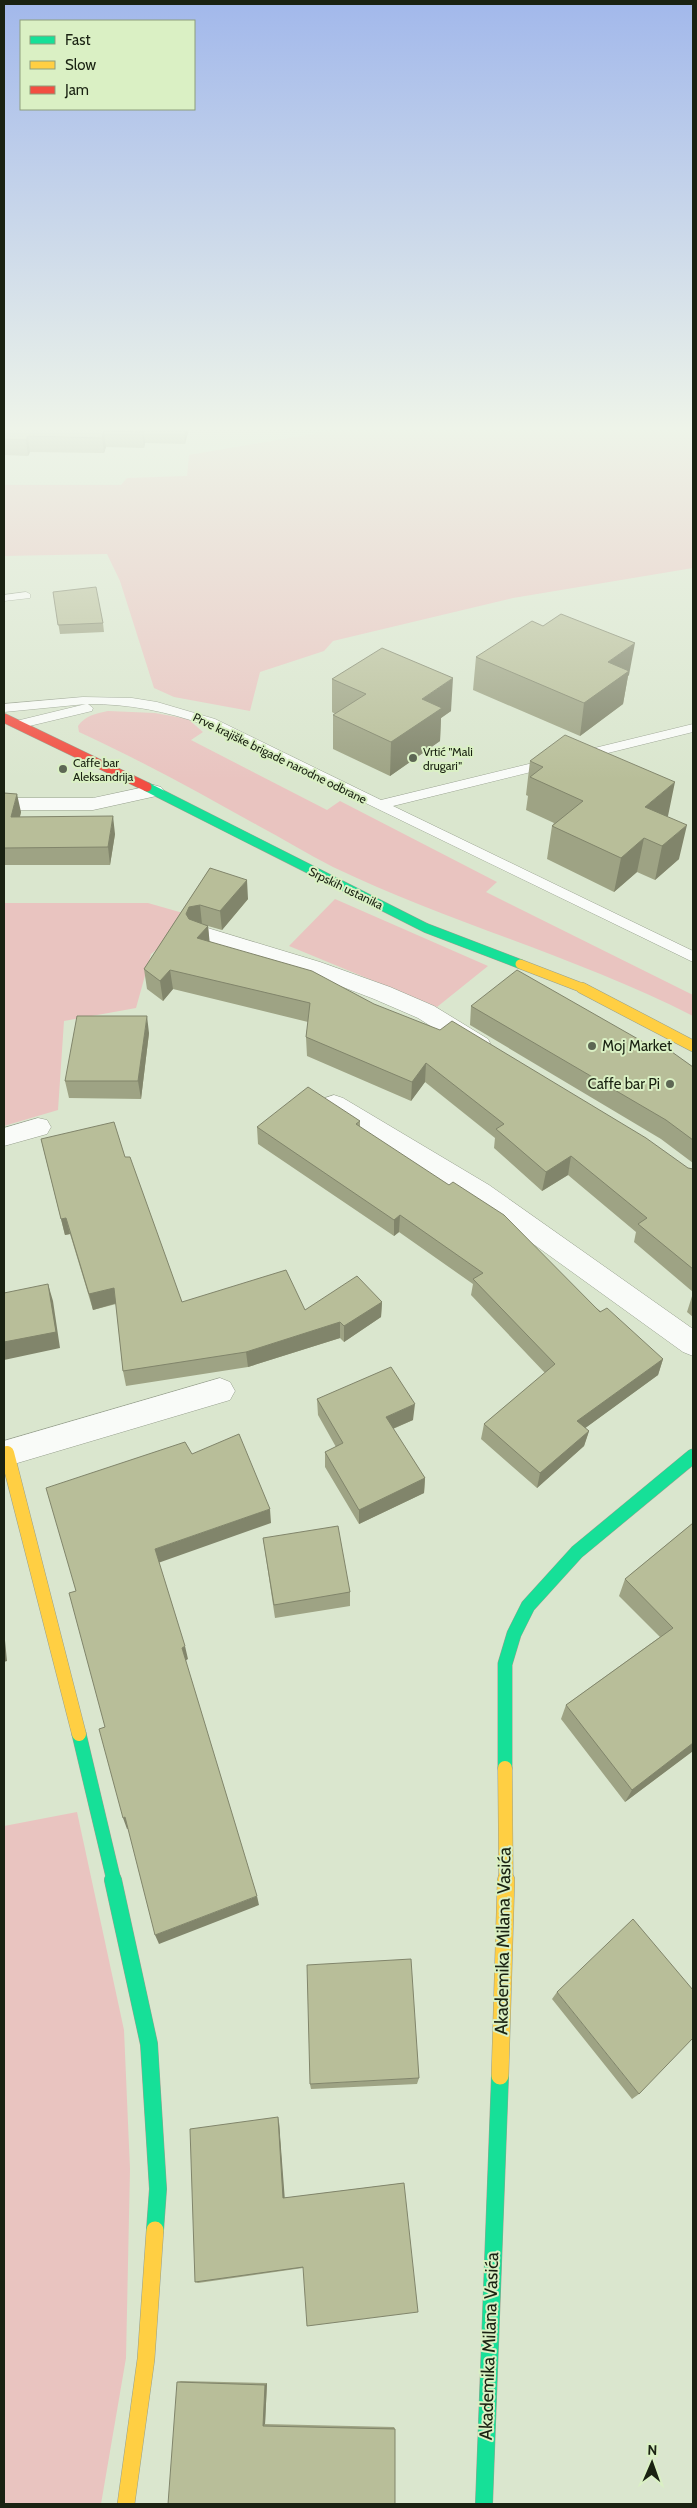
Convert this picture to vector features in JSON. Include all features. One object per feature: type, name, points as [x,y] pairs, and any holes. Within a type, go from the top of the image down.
[{"type":"street","name":"Srpskih ustanika","points":[[4,718],[21,724],[426,928],[594,993],[693,1046]]},
{"type":"street","points":[[4,804],[93,804],[154,791]]},
{"type":"street","points":[[201,933],[312,967],[382,993],[426,1012],[499,1056]]},
{"type":"street","points":[[334,1104],[480,1192],[693,1344]]},
{"type":"street","points":[[4,1137],[38,1127]]},
{"type":"street","points":[[126,2504],[146,2359],[158,2189],[149,2044],[94,1796],[5,1454],[220,1391]]},
{"type":"street","name":"Akademika Milana Vasića","points":[[484,2504],[506,1918],[505,1664],[514,1634],[528,1606],[577,1552],[693,1456]]},
{"type":"lane","points":[[4,598],[26,596]]},
{"type":"lane","points":[[21,724],[75,710],[126,700]]},
{"type":"lane","name":"Prve krajiške brigade narodne odbrane","points":[[4,708],[51,701],[126,700],[179,710],[210,722],[693,957]]},
{"type":"lane","name":"Prve krajiške brigade narodne odbrane","points":[[378,805],[693,728]]},
{"type":"shaded area","points":[[4,546],[693,546],[693,568],[513,598],[333,641],[324,651],[260,672],[250,711],[174,697],[154,688],[120,581],[107,554],[4,556]]},
{"type":"shaded area","points":[[108,711],[155,713],[188,719],[203,732],[191,740],[327,810],[340,801],[497,882],[486,892],[693,995],[693,1016],[604,976],[422,906],[333,867],[169,777],[79,732],[78,726],[84,719]]},
{"type":"shaded area","points":[[335,899],[488,966],[437,1007],[289,946]]},
{"type":"shaded area","points":[[4,903],[148,903],[183,913],[173,937],[151,954],[136,1008],[64,1021],[58,1110],[4,1126]]},
{"type":"shaded area","points":[[77,1812],[124,2030],[130,2169],[126,2358],[101,2504],[4,2504],[4,1826]]},
{"type":"building","points":[[96,587],[103,623],[58,625],[53,592]]},
{"type":"building","points":[[561,614],[635,643],[608,662],[629,671],[584,703],[476,657],[532,621],[543,626]]},
{"type":"building","points":[[382,648],[453,678],[422,699],[442,708],[391,742],[333,715],[366,694],[332,679]]},
{"type":"building","points":[[565,735],[675,782],[645,807],[687,825],[662,846],[644,838],[621,858],[552,826],[583,801],[530,777],[543,767],[530,761]]},
{"type":"building","points":[[4,793],[17,794],[11,817],[113,816],[108,847],[4,848]]},
{"type":"building","points":[[210,868],[247,880],[220,911],[200,905],[189,907],[186,914],[189,919],[208,926],[197,938],[312,971],[374,1004],[440,1030],[452,1021],[646,1138],[688,1168],[693,1169],[693,1269],[638,1224],[647,1218],[571,1156],[546,1172],[496,1129],[504,1124],[426,1063],[412,1082],[306,1037],[310,1003],[170,970],[160,981],[144,969]]},
{"type":"building","points":[[517,970],[659,1051],[665,1047],[693,1067],[693,1140],[666,1120],[471,1006]]},
{"type":"building","points":[[77,1016],[147,1016],[138,1081],[65,1081]]},
{"type":"building","points":[[308,1087],[360,1121],[356,1124],[449,1185],[453,1182],[504,1215],[600,1312],[607,1308],[663,1359],[577,1421],[589,1431],[540,1473],[484,1424],[555,1364],[473,1279],[483,1273],[400,1215],[394,1220],[257,1127]]},
{"type":"building","points":[[114,1122],[125,1157],[130,1157],[182,1302],[286,1270],[305,1310],[357,1276],[382,1302],[344,1326],[340,1322],[246,1352],[123,1371],[114,1288],[89,1294],[66,1218],[61,1219],[41,1139]]},
{"type":"building","points":[[48,1284],[56,1332],[4,1342],[4,1293]]},
{"type":"building","points":[[391,1367],[415,1404],[386,1417],[425,1478],[359,1510],[325,1452],[343,1443],[317,1399]]},
{"type":"building","points":[[239,1434],[270,1509],[155,1549],[185,1646],[182,1648],[257,1896],[155,1935],[125,1817],[123,1818],[99,1729],[105,1727],[69,1593],[76,1591],[46,1488],[185,1442],[192,1454]]},
{"type":"building","points":[[693,1523],[693,1743],[632,1790],[566,1705],[673,1628],[625,1579]]},
{"type":"building","points":[[338,1526],[350,1592],[274,1605],[263,1538]]},
{"type":"building","points":[[633,1919],[693,1990],[693,2038],[639,2094],[557,1992]]},
{"type":"building","points":[[411,1959],[419,2078],[310,2084],[307,1965]]},
{"type":"building","points":[[278,2117],[283,2198],[404,2183],[418,2312],[307,2326],[303,2267],[195,2282],[190,2129]]},
{"type":"building","points":[[177,2382],[265,2385],[263,2426],[395,2429],[395,2504],[168,2504]]},
{"type":"traffic: fast","points":[[147,787],[426,928],[520,964]]},
{"type":"traffic: fast","points":[[505,1768],[505,1664],[514,1634],[528,1606],[577,1552],[693,1456]]},
{"type":"traffic: fast","points":[[79,1734],[95,1796],[149,2044],[158,2189],[155,2230]]},
{"type":"traffic: fast","points":[[484,2504],[500,2076]]},
{"type":"traffic: slow","points":[[520,964],[594,993],[693,1046]]},
{"type":"traffic: slow","points":[[7,1453],[79,1734]]},
{"type":"traffic: slow","points":[[500,2076],[506,1918],[505,1768]]},
{"type":"traffic: slow","points":[[126,2504],[146,2359],[155,2230]]},
{"type":"traffic: jam","points":[[4,718],[147,787]]},
{"type":"place","name":"Vrtić \"Mali drugari\"","points":[[413,758]]},
{"type":"place","name":"Caffe bar Aleksandrija","points":[[63,769]]},
{"type":"place","name":"Moj Market","points":[[592,1046]]},
{"type":"place","name":"Caffe bar Pi","points":[[670,1084]]}]
